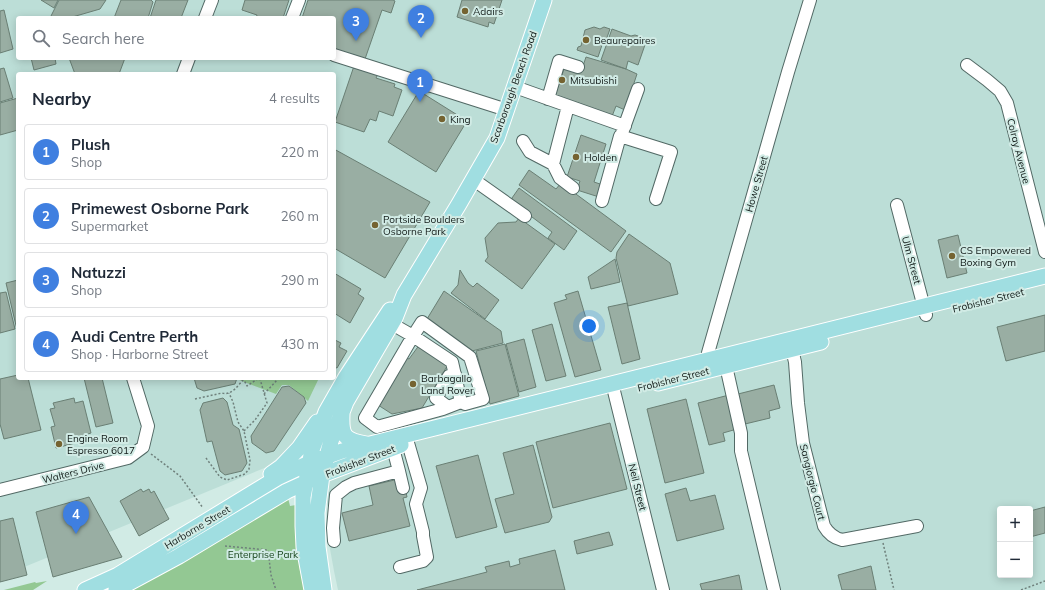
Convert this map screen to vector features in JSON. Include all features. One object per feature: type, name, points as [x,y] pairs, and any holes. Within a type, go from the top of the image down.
[{"type":"main road","name":"Scarborough Beach Road","points":[[324,590],[318,547],[317,513],[326,457],[342,412],[392,324],[404,295],[474,180],[497,138],[544,0]]},
{"type":"main road","name":"Frobisher Street","points":[[309,463],[367,444],[461,421],[613,388],[925,311],[1045,276]]},
{"type":"main road","name":"Frobisher Street","points":[[925,311],[1045,286]]},
{"type":"main road","name":"Scarborough Beach Road","points":[[312,590],[304,547],[303,497],[312,450],[326,412],[346,377],[388,312],[404,295]]},
{"type":"main road","name":"Frobisher Street","points":[[709,365],[726,366],[791,345]]},
{"type":"main road","name":"Frobisher Street","points":[[305,482],[408,443],[613,388]]},
{"type":"main road","points":[[258,490],[264,479],[281,467],[299,448],[312,428],[326,412]]},
{"type":"main road","points":[[342,412],[342,426],[346,437],[351,442],[367,444]]},
{"type":"main road","name":"Harborne Street","points":[[85,590],[118,575],[277,478],[309,463]]},
{"type":"main road","name":"Harborne Street","points":[[124,588],[180,556],[274,498],[305,482]]},
{"type":"street","points":[[209,16],[212,0]]},
{"type":"street","points":[[293,16],[299,0]]},
{"type":"street","name":"Howe Street","points":[[709,365],[708,353],[755,186],[810,0]]},
{"type":"street","points":[[336,56],[507,110]]},
{"type":"street","points":[[184,72],[188,60]]},
{"type":"street","points":[[548,99],[559,61],[578,67]]},
{"type":"street","name":"Colray Avenue","points":[[967,65],[988,80],[1000,92],[1006,103],[1045,252]]},
{"type":"street","points":[[515,87],[568,106],[671,152],[656,199]]},
{"type":"street","points":[[602,201],[623,131],[638,89]]},
{"type":"street","points":[[553,164],[568,106]]},
{"type":"street","points":[[523,141],[530,152],[553,164],[560,178],[573,188]]},
{"type":"street","points":[[474,180],[526,216]]},
{"type":"street","name":"Ulm Street","points":[[897,205],[925,311]]},
{"type":"street","points":[[455,374],[449,376],[436,398],[455,404],[465,404],[482,399],[470,356],[422,322],[364,418],[377,427],[444,410],[455,404]]},
{"type":"street","points":[[392,324],[452,362],[455,374],[455,404],[461,421]]},
{"type":"street","name":"Sangiorgio Court","points":[[791,345],[796,362],[798,403],[803,443],[824,526],[827,531],[836,539],[842,540],[917,526]]},
{"type":"street","points":[[452,362],[470,356]]},
{"type":"street","points":[[726,366],[741,433],[741,451],[774,590]]},
{"type":"street","points":[[134,380],[148,426],[143,447]]},
{"type":"street","name":"Neil Street","points":[[613,388],[663,590]]},
{"type":"street","points":[[400,567],[423,561],[427,557],[416,504],[420,488],[408,443]]},
{"type":"street","name":"Walters Drive","points":[[0,490],[128,458],[143,447]]},
{"type":"street","points":[[393,448],[403,488]]},
{"type":"street","points":[[334,541],[333,528],[336,495],[354,483],[399,471]]},
{"type":"path","points":[[195,399],[232,392],[241,380]]},
{"type":"path","points":[[244,380],[247,386],[255,380]]},
{"type":"path","points":[[244,431],[255,420],[267,402],[260,380]]},
{"type":"path","points":[[264,394],[277,380]]},
{"type":"path","points":[[206,458],[220,477],[227,480],[245,474],[249,469],[250,460],[244,431],[238,422],[229,393]]},
{"type":"path","points":[[143,447],[180,476],[203,508]]},
{"type":"path","points":[[880,533],[894,590]]},
{"type":"path","points":[[225,546],[268,550],[271,575],[276,590]]},
{"type":"path","points":[[1021,590],[1045,581]]},
{"type":"shaded area","points":[[0,0],[1045,0],[1045,590],[338,590],[328,538],[329,508],[287,450],[267,467],[0,577]]},
{"type":"green space","points":[[239,380],[318,380],[308,401],[289,385],[282,385],[276,394]]},
{"type":"green space","name":"Enterprise Park","points":[[288,498],[290,506],[296,505],[300,570],[305,590],[133,590],[135,587]]},
{"type":"green space","points":[[47,581],[33,590],[4,590],[35,582]]},
{"type":"building","points":[[41,0],[58,0],[54,8]]},
{"type":"building","points":[[59,0],[106,0],[100,9],[76,16],[51,16]]},
{"type":"building","points":[[121,0],[151,0],[153,2],[149,16],[115,16]]},
{"type":"building","points":[[156,0],[188,0],[182,16],[151,16]]},
{"type":"building","points":[[245,0],[289,0],[284,16],[257,16],[242,10]]},
{"type":"building","points":[[308,0],[395,1],[391,13],[382,10],[365,59],[336,50],[336,16],[303,16]]},
{"type":"building","points":[[462,0],[502,0],[494,24],[489,22],[488,27],[457,17]]},
{"type":"building","points":[[4,10],[13,49],[0,53],[0,11]]},
{"type":"building","points":[[594,27],[600,29],[604,27],[610,29],[605,43],[603,42],[598,57],[577,50],[578,47],[581,46],[585,30]]},
{"type":"building","points":[[612,29],[631,36],[635,35],[647,39],[638,65],[628,61],[626,69],[601,60]]},
{"type":"building","points":[[586,57],[626,69],[637,74],[625,110],[616,106],[611,119],[554,99],[565,66],[581,72]]},
{"type":"building","points":[[32,60],[55,60],[56,64],[34,70]]},
{"type":"building","points":[[70,60],[124,60],[120,72],[74,72]]},
{"type":"building","points":[[354,66],[378,74],[376,78],[395,84],[394,87],[402,90],[393,116],[379,111],[376,121],[370,119],[364,132],[336,122]]},
{"type":"building","points":[[4,68],[13,98],[0,102],[0,69]]},
{"type":"building","points":[[419,91],[467,121],[436,172],[388,142]]},
{"type":"building","points":[[16,99],[16,131],[0,135],[0,103]]},
{"type":"building","points":[[581,135],[606,144],[594,182],[603,185],[599,197],[577,190],[580,181],[567,177]]},
{"type":"building","name":"Portside Boulders Osborne Park","points":[[336,150],[430,202],[385,278],[336,249]]},
{"type":"building","points":[[529,170],[556,189],[561,183],[626,231],[611,252],[519,185]]},
{"type":"building","points":[[519,188],[577,231],[564,250],[548,238],[552,232],[512,202],[512,198]]},
{"type":"building","points":[[519,218],[555,244],[522,289],[485,261],[488,257],[485,238],[498,223],[516,222]]},
{"type":"building","points":[[629,234],[670,263],[678,294],[628,306],[616,258],[617,252]]},
{"type":"building","name":"CS Empowered Boxing Gym","points":[[958,235],[967,273],[947,278],[938,240]]},
{"type":"building","points":[[615,259],[620,282],[591,289],[588,277]]},
{"type":"building","points":[[460,270],[468,283],[473,287],[477,283],[499,300],[485,319],[451,293],[458,285]]},
{"type":"building","points":[[336,274],[361,289],[358,294],[364,298],[350,323],[336,314]]},
{"type":"building","points":[[16,280],[16,326],[6,283]]},
{"type":"building","points":[[444,291],[501,331],[503,343],[472,351],[427,319]]},
{"type":"building","points":[[578,291],[601,370],[575,377],[554,303],[567,299],[565,295]]},
{"type":"building","points":[[6,292],[15,329],[0,333],[0,293]]},
{"type":"building","points":[[627,303],[640,359],[622,364],[608,307]]},
{"type":"building","points":[[1045,315],[1045,351],[1006,361],[997,327]]},
{"type":"building","points":[[552,324],[566,376],[546,381],[532,330]]},
{"type":"building","points":[[524,339],[536,387],[519,392],[506,344]]},
{"type":"building","points":[[336,340],[341,343],[339,347],[347,351],[337,368]]},
{"type":"building","name":"Barbagallo Land Rover","points":[[420,344],[449,363],[422,408],[392,414],[378,405],[405,357],[409,359]]},
{"type":"building","points":[[505,344],[519,396],[490,404],[476,351]]},
{"type":"building","points":[[16,375],[16,380],[28,380],[41,430],[4,439],[0,424],[0,379]]},
{"type":"building","points":[[84,380],[102,380],[113,423],[96,427]]},
{"type":"building","points":[[195,380],[236,380],[235,384],[204,391],[197,388]]},
{"type":"building","points":[[774,385],[780,408],[769,411],[770,418],[745,424],[738,394]]},
{"type":"building","points":[[289,386],[304,397],[306,403],[274,451],[266,453],[252,443],[251,436],[282,387]]},
{"type":"building","points":[[729,395],[737,429],[723,433],[725,441],[709,445],[698,403]]},
{"type":"building","points":[[74,398],[75,403],[83,401],[91,433],[82,436],[83,441],[56,448],[51,427],[55,426],[50,409],[55,408],[53,403]]},
{"type":"building","points":[[223,398],[227,402],[233,425],[239,429],[247,463],[242,471],[225,475],[220,471],[212,441],[207,442],[200,410],[203,403]]},
{"type":"building","points":[[686,399],[704,473],[665,483],[647,409]]},
{"type":"building","points":[[610,423],[627,489],[553,508],[536,442]]},
{"type":"building","points":[[533,445],[552,517],[549,522],[505,533],[495,499],[514,494],[503,453]]},
{"type":"building","points":[[478,455],[497,527],[456,538],[436,466]]},
{"type":"building","points":[[403,478],[407,497],[403,498],[410,526],[349,541],[342,513],[373,505],[369,486]]},
{"type":"building","points":[[686,488],[690,501],[715,495],[724,529],[677,541],[665,494]]},
{"type":"building","points":[[141,489],[143,492],[149,489],[151,493],[154,491],[169,519],[139,536],[120,501]]},
{"type":"building","points":[[89,497],[122,557],[53,577],[36,512]]},
{"type":"building","points":[[1045,507],[1045,533],[1033,536],[1033,510]]},
{"type":"building","points":[[13,518],[27,575],[0,582],[0,521]]},
{"type":"building","points":[[609,532],[613,545],[577,554],[574,541]]},
{"type":"building","points":[[555,550],[565,590],[417,590],[487,572],[485,567],[509,561],[510,567],[520,564],[519,559]]},
{"type":"building","points":[[871,566],[876,590],[842,590],[838,575]]},
{"type":"building","points":[[739,575],[742,590],[702,590],[700,584]]},
{"type":"place","name":"Adairs","points":[[465,11]]},
{"type":"place","name":"Primewest Osborne Park","points":[[421,38]]},
{"type":"place","name":"Beaurepaires","points":[[586,40]]},
{"type":"place","name":"Natuzzi","points":[[356,41]]},
{"type":"place","name":"Mitsubishi","points":[[562,80]]},
{"type":"place","name":"Plush","points":[[420,102]]},
{"type":"place","name":"King","points":[[442,119]]},
{"type":"place","name":"Holden","points":[[576,157]]},
{"type":"place","name":"Portside Boulders Osborne Park","points":[[375,225]]},
{"type":"place","name":"CS Empowered Boxing Gym","points":[[952,256]]},
{"type":"place","name":"Barbagallo Land Rover","points":[[413,384]]},
{"type":"place","name":"Engine Room Espresso 6017","points":[[59,444]]},
{"type":"place","name":"Audi Centre Perth","points":[[76,534]]}]
